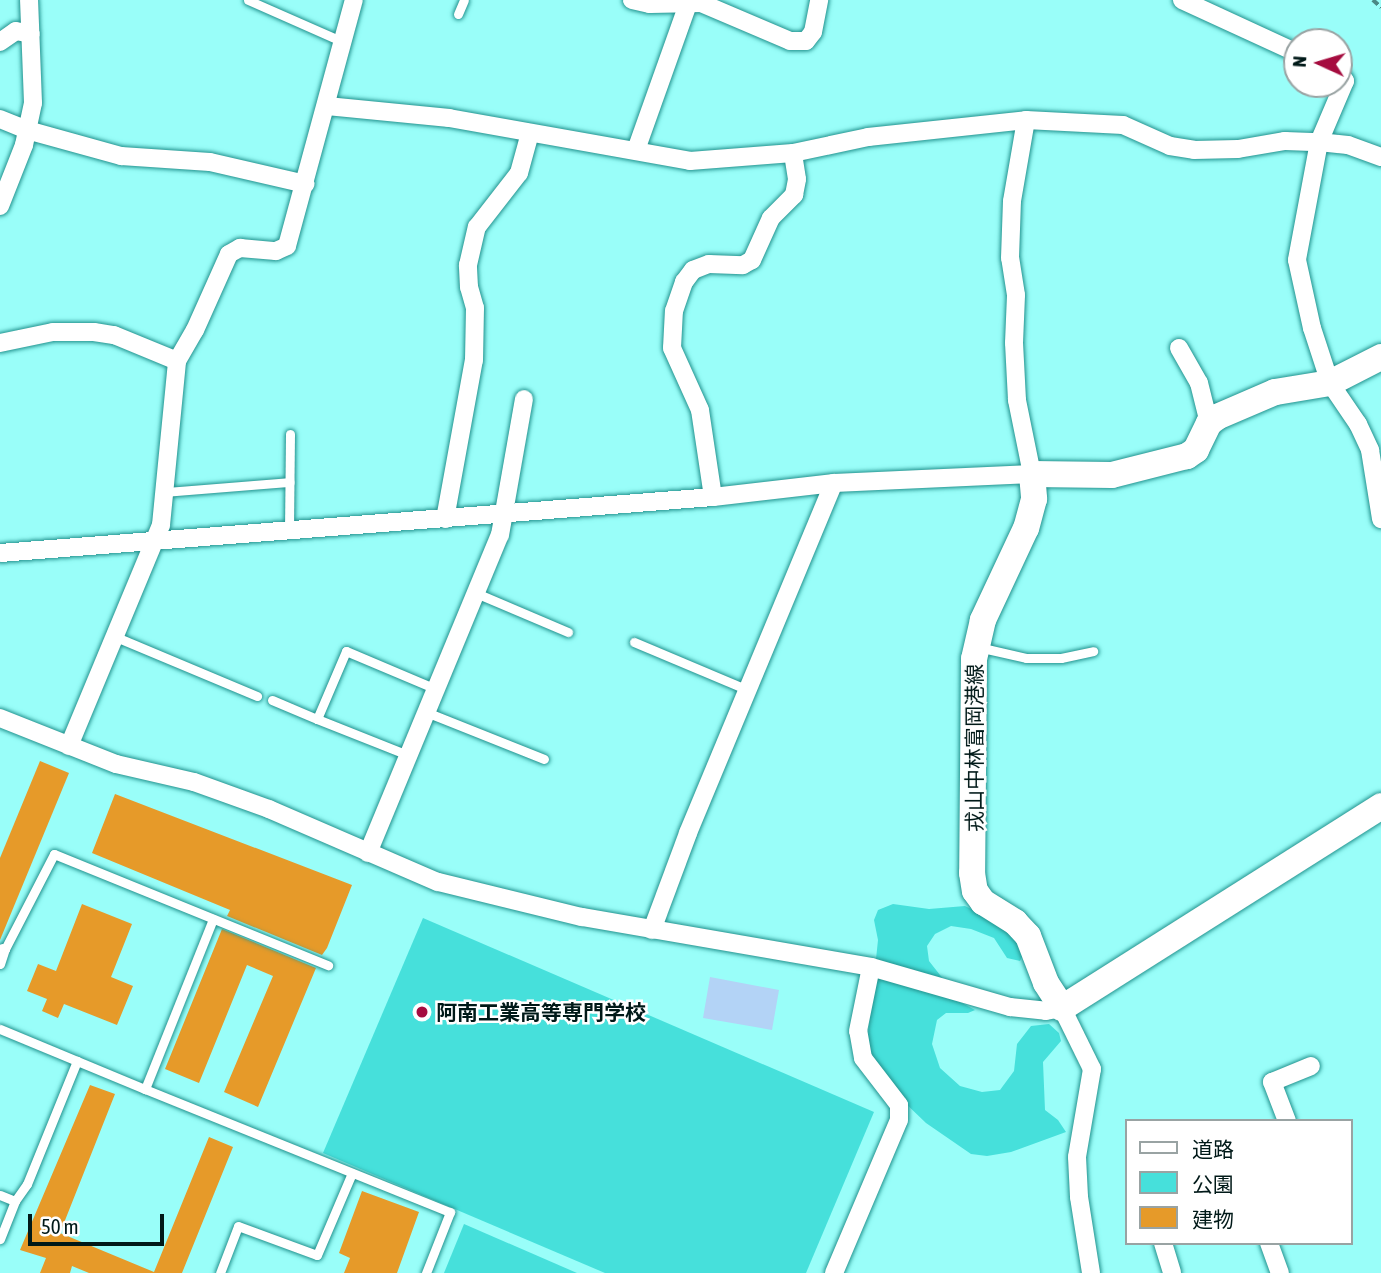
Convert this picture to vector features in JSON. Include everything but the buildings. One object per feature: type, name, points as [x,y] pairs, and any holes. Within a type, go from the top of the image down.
[{"type":"main road","points":[[1032,474],[1112,475],[1187,456],[1196,450],[1209,423],[1275,392],[1331,383],[1381,358]]},
{"type":"main road","name":"戎山中林富岡港線","points":[[1032,474],[1034,499],[1026,528],[983,620],[975,646],[972,873],[975,891],[983,902],[1015,922],[1028,936],[1046,983],[1062,1008]]},
{"type":"main road","points":[[1062,1008],[1381,806]]},
{"type":"street","points":[[0,206],[24,145],[33,103],[29,0]]},
{"type":"street","points":[[69,746],[161,525],[177,361],[195,331],[229,254],[240,248],[276,251],[287,246],[354,0]]},
{"type":"street","points":[[632,0],[650,4],[701,4],[790,41],[806,41],[813,32],[819,0]]},
{"type":"street","points":[[1182,0],[1283,47]]},
{"type":"street","points":[[636,150],[688,4]]},
{"type":"street","points":[[0,42],[16,32],[31,34]]},
{"type":"street","points":[[1338,98],[1319,142],[1297,260],[1312,328],[1331,383],[1358,424],[1370,450],[1381,519]]},
{"type":"street","points":[[327,106],[449,118],[690,161],[793,153],[868,137],[1026,120],[1123,125],[1170,146],[1194,150],[1238,149],[1285,141],[1319,142],[1348,145],[1381,157]]},
{"type":"street","points":[[0,119],[27,130],[121,156],[210,162],[305,184]]},
{"type":"street","points":[[0,553],[713,497],[834,483],[1032,474],[1017,400],[1014,343],[1016,295],[1010,258],[1012,201],[1026,120]]},
{"type":"street","points":[[445,519],[474,360],[475,308],[468,287],[468,265],[477,227],[519,173],[530,133]]},
{"type":"street","points":[[713,497],[700,410],[673,348],[674,311],[684,282],[692,270],[709,264],[743,265],[752,260],[771,218],[794,195],[797,179],[793,153]]},
{"type":"street","points":[[0,343],[53,332],[94,332],[114,335],[177,361]]},
{"type":"street","points":[[1180,348],[1199,383],[1209,423]]},
{"type":"street","points":[[368,853],[500,535],[524,399]]},
{"type":"street","points":[[652,930],[834,483]]},
{"type":"street","points":[[0,718],[116,764],[194,782],[269,809],[438,882],[582,917],[871,967],[1010,1007],[1046,1011],[1062,1008],[1092,1069],[1077,1157],[1079,1196],[1091,1273]]},
{"type":"street","points":[[834,1273],[899,1120],[899,1105],[863,1058],[858,1031],[871,967]]},
{"type":"street","points":[[1286,1119],[1272,1082],[1311,1066]]},
{"type":"street","points":[[1164,1245],[1171,1273]]},
{"type":"street","points":[[1270,1245],[1280,1273]]},
{"type":"lane","points":[[248,0],[341,41]]},
{"type":"lane","points":[[458,14],[464,0]]},
{"type":"lane","points":[[289,530],[290,434]]},
{"type":"lane","points":[[165,492],[290,482]]},
{"type":"lane","points":[[476,593],[568,632]]},
{"type":"lane","points":[[116,637],[257,696]]},
{"type":"lane","points":[[634,642],[748,690]]},
{"type":"lane","points":[[975,646],[1026,658],[1061,658],[1093,651]]},
{"type":"lane","points":[[317,719],[346,651],[436,689]]},
{"type":"lane","points":[[272,700],[408,755]]},
{"type":"lane","points":[[426,712],[544,759]]},
{"type":"lane","points":[[0,964],[3,948],[54,854],[328,965]]},
{"type":"lane","points":[[145,1089],[214,919]]},
{"type":"lane","points":[[0,1029],[450,1212],[426,1273]]},
{"type":"lane","points":[[0,1239],[15,1201],[27,1184],[77,1061]]},
{"type":"lane","points":[[220,1273],[238,1226],[317,1255],[352,1173]]},
{"type":"lane","points":[[0,1195],[15,1201]]},
{"type":"path","points":[[1373,0],[1381,7]]},
{"type":"green space","points":[[893,904],[929,909],[965,906],[982,914],[1013,937],[1025,951],[1020,961],[1007,958],[994,938],[971,929],[951,926],[935,934],[927,946],[929,961],[962,1003],[975,1010],[968,1013],[946,1013],[937,1020],[932,1044],[940,1068],[960,1086],[982,1092],[1000,1090],[1014,1071],[1017,1044],[1031,1026],[1049,1024],[1059,1033],[1061,1041],[1043,1062],[1045,1110],[1058,1120],[1066,1132],[1011,1152],[987,1156],[971,1154],[926,1123],[901,1099],[875,1063],[867,1045],[878,940],[874,920],[878,910]]},
{"type":"green space","points":[[423,918],[874,1112],[806,1273],[605,1273],[323,1153]]},
{"type":"green space","points":[[464,1224],[577,1273],[444,1273]]},
{"type":"shaded area","points":[[710,977],[779,990],[772,1030],[703,1018]]},
{"type":"place","name":"阿南工業高等専門学校","points":[[422,1012]]}]
